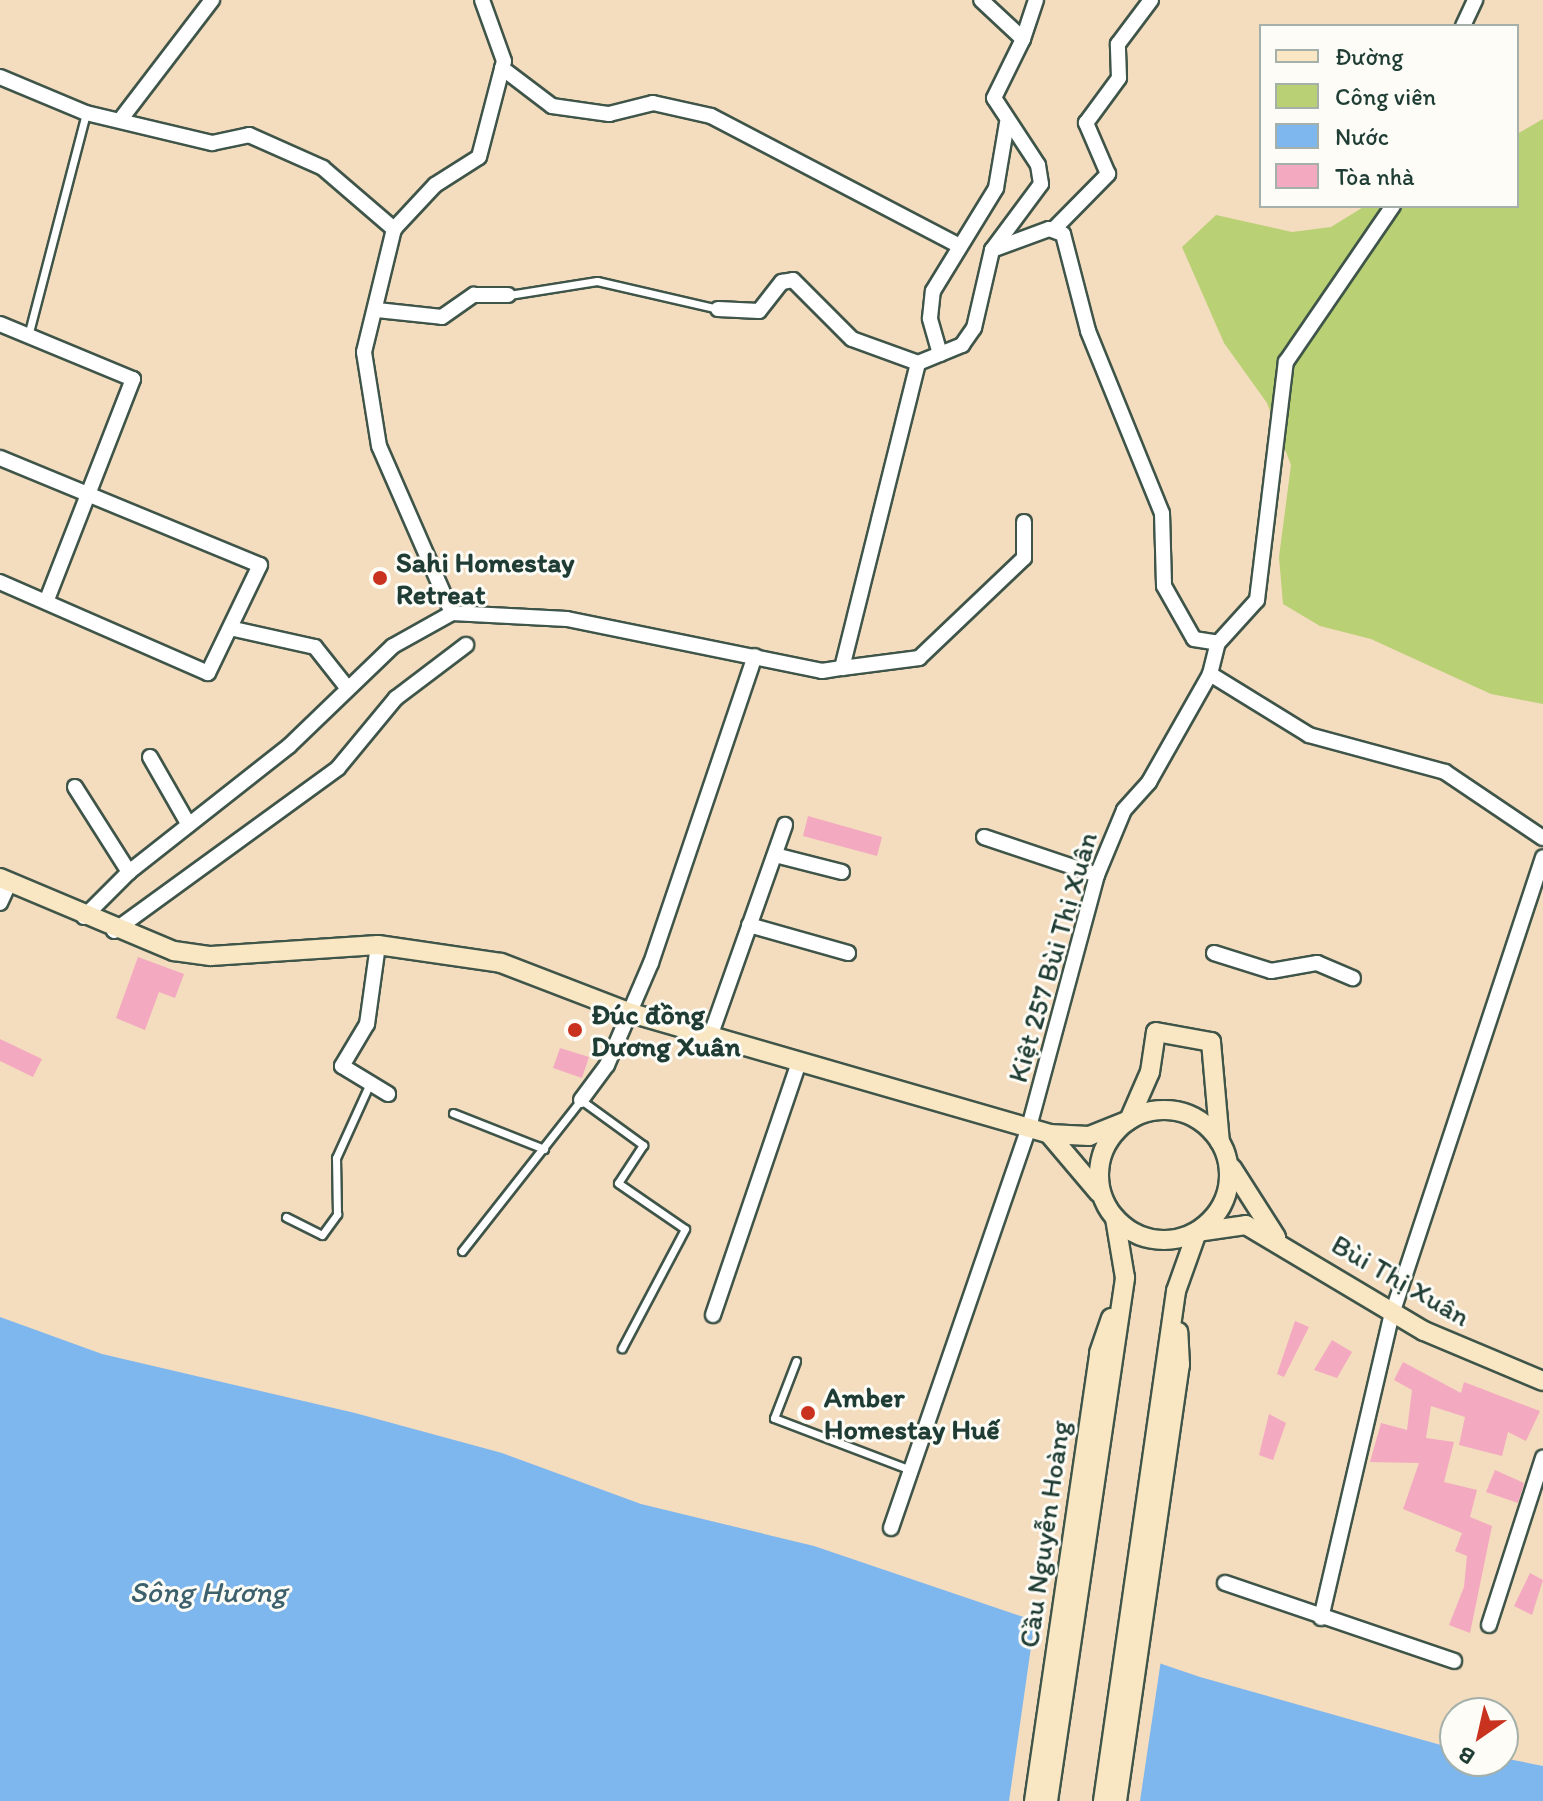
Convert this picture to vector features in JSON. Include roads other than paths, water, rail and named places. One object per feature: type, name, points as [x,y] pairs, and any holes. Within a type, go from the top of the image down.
[{"type":"main road","points":[[5,880],[114,931],[211,956],[378,945],[501,963],[631,1013],[1049,1134],[1089,1136],[1148,1112],[1189,1115],[1220,1142]]},
{"type":"main road","points":[[1103,1199],[1102,1155],[1129,1120],[1150,1072],[1156,1032],[1211,1042],[1220,1142],[1228,1161],[1278,1240]]},
{"type":"main road","points":[[1049,1134],[1115,1218],[1154,1240],[1246,1225],[1278,1240]]},
{"type":"main road","points":[[1117,1801],[1176,1291],[1197,1232],[1225,1202],[1228,1161]]},
{"type":"main road","name":"Cầu Nguyễn Hoàng","points":[[1034,1801],[1125,1278],[1115,1218]]},
{"type":"main road","name":"Bùi Thị Xuân","points":[[1278,1240],[1392,1314],[1543,1381]]},
{"type":"main road","name":"Cầu Nguyễn Hoàng","points":[[1048,1801],[1085,1496]]},
{"type":"main road","points":[[1103,1801],[1152,1513]]},
{"type":"street","points":[[121,119],[212,0]]},
{"type":"street","points":[[452,613],[366,401],[364,352],[377,310],[394,229],[435,185],[479,157],[502,68],[482,0]]},
{"type":"street","points":[[981,0],[1023,39]]},
{"type":"street","points":[[992,250],[1055,228],[1108,174],[1086,123],[1119,78],[1118,44],[1151,0]]},
{"type":"street","points":[[1464,24],[1475,0]]},
{"type":"street","points":[[718,309],[759,311],[782,282],[793,280],[852,339],[918,363],[962,345],[974,328],[992,250],[1041,184],[1038,165],[1007,123],[994,98],[1023,39],[1033,2]]},
{"type":"street","points":[[502,68],[552,106],[609,114],[653,103],[711,116],[958,245]]},
{"type":"street","points":[[0,77],[86,113],[212,143],[249,135],[323,168],[394,229]]},
{"type":"street","points":[[940,354],[930,318],[933,291],[1000,177],[1007,123]]},
{"type":"street","name":"Kiệt 257 Bùi Thị Xuân","points":[[891,1528],[1029,1127],[1097,875],[1124,810],[1149,782],[1210,674],[1218,643],[1257,600],[1286,362],[1392,208]]},
{"type":"street","points":[[1055,228],[1064,237],[1088,331],[1162,513],[1164,586],[1194,639],[1218,643]]},
{"type":"street","points":[[377,310],[442,317],[474,295],[508,295]]},
{"type":"street","points":[[0,324],[133,379],[46,602]]},
{"type":"street","points":[[842,668],[918,363]]},
{"type":"street","points":[[0,458],[260,565],[234,629],[211,672],[0,582]]},
{"type":"street","points":[[84,917],[129,872],[289,746],[345,685],[393,646],[452,613],[567,619],[822,671],[919,658],[1024,558],[1024,522]]},
{"type":"street","points":[[234,629],[315,647],[345,685]]},
{"type":"street","points":[[114,931],[338,768],[396,698],[466,645]]},
{"type":"street","points":[[581,1100],[631,1013],[755,656]]},
{"type":"street","points":[[1210,674],[1309,735],[1445,772],[1543,838]]},
{"type":"street","points":[[150,757],[189,825]]},
{"type":"street","points":[[75,787],[129,872]]},
{"type":"street","points":[[711,1034],[785,825]]},
{"type":"street","points":[[984,837],[1097,875]]},
{"type":"street","points":[[775,855],[842,872]]},
{"type":"street","points":[[1321,1618],[1392,1314],[1543,857]]},
{"type":"street","points":[[0,903],[5,880]]},
{"type":"street","points":[[749,925],[848,953]]},
{"type":"street","points":[[378,945],[367,1024],[342,1066],[388,1094]]},
{"type":"street","points":[[1214,953],[1271,971],[1317,963],[1353,978]]},
{"type":"street","points":[[713,1315],[799,1062]]},
{"type":"street","points":[[1489,1625],[1543,1458]]},
{"type":"street","points":[[1225,1583],[1454,1661]]},
{"type":"lane","points":[[28,336],[86,113]]},
{"type":"lane","points":[[508,295],[597,281],[718,309]]},
{"type":"lane","points":[[286,1217],[322,1235],[337,1214],[336,1158],[370,1083]]},
{"type":"lane","points":[[462,1251],[581,1100],[643,1145],[618,1183],[685,1229],[622,1348]]},
{"type":"lane","points":[[453,1113],[544,1149]]},
{"type":"lane","points":[[796,1361],[774,1418],[913,1471]]},
{"type":"water","name":"Sông Hương","points":[[0,1317],[102,1354],[355,1413],[502,1453],[641,1504],[814,1546],[1200,1677],[1439,1744],[1439,1777],[1519,1777],[1519,1761],[1543,1766],[1543,1801],[0,1801]]},
{"type":"place","name":"Sahi Homestay Retreat","points":[[380,578]]},
{"type":"place","name":"Đúc đồng Dương Xuân","points":[[575,1030]]},
{"type":"place","name":"Amber Homestay Huế","points":[[808,1413]]}]
